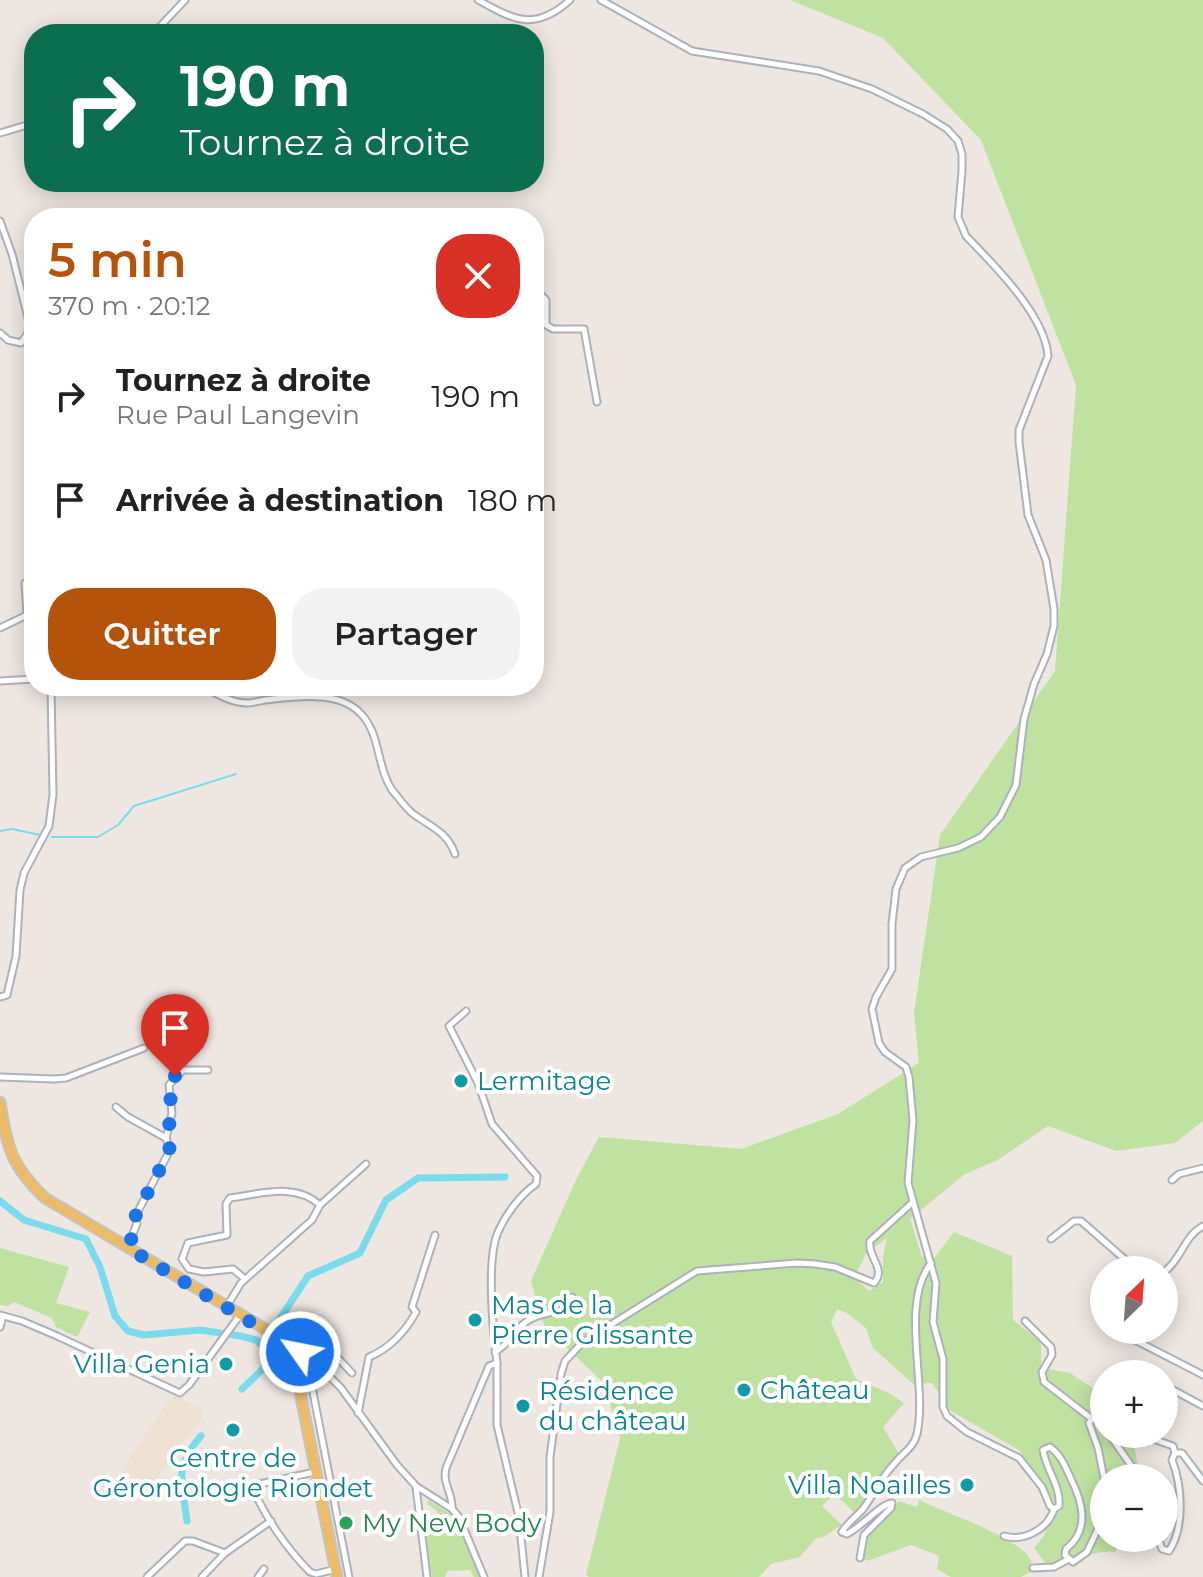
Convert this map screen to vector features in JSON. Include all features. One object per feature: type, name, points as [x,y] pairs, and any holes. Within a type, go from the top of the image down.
[{"type":"main road","points":[[0,1102],[6,1141],[25,1179],[45,1198],[268,1332],[303,1360],[298,1377],[301,1397],[336,1573]]},
{"type":"street","points":[[162,24],[185,0]]},
{"type":"street","points":[[478,0],[507,16],[524,21],[540,20],[557,12],[570,0]]},
{"type":"street","points":[[601,0],[692,51],[819,71],[849,79],[923,114],[947,129],[958,141],[962,154],[960,224],[966,236],[1029,310],[1047,346],[1048,356],[1019,430],[1019,442],[1028,515],[1053,591],[1054,626],[1028,704],[1016,785],[1000,817],[981,837],[958,848],[921,857],[905,868],[896,889],[892,969],[872,1009],[879,1043],[885,1052],[906,1067],[909,1077],[913,1132],[907,1176],[936,1283],[933,1322],[943,1359],[943,1407],[947,1416],[967,1432],[1019,1458],[1054,1509]]},
{"type":"street","points":[[0,133],[24,126]]},
{"type":"street","points":[[0,221],[24,302]]},
{"type":"street","points":[[544,298],[546,325],[553,329],[584,329],[597,402]]},
{"type":"street","points":[[0,333],[8,340],[21,343],[24,339]]},
{"type":"street","points":[[0,628],[24,616]]},
{"type":"street","points":[[2,679],[24,679]]},
{"type":"street","points":[[0,997],[7,995],[16,956],[22,881],[49,826],[53,795],[51,696]]},
{"type":"street","points":[[222,696],[246,703],[318,697],[337,700],[359,711],[373,734],[387,781],[393,790],[411,812],[433,825],[452,846],[455,854]]},
{"type":"street","points":[[466,1011],[449,1026],[478,1083],[492,1124],[537,1176],[536,1184],[523,1193],[497,1233],[492,1267],[497,1425],[519,1517],[525,1577]]},
{"type":"street","points":[[0,1077],[66,1078],[144,1048]]},
{"type":"street","points":[[128,1248],[137,1223],[135,1217],[170,1150],[166,1138],[172,1113],[169,1085],[183,1070],[208,1070]]},
{"type":"street","points":[[116,1107],[166,1138]]},
{"type":"street","points":[[226,1307],[245,1279],[312,1220],[320,1205],[366,1164]]},
{"type":"street","points":[[1172,1180],[1179,1174],[1203,1168]]},
{"type":"street","points":[[245,1279],[233,1269],[204,1272],[189,1269],[182,1259],[184,1248],[188,1243],[227,1235],[226,1204],[230,1198],[285,1190],[305,1193],[320,1205]]},
{"type":"street","points":[[539,1577],[550,1512],[550,1457],[561,1374],[565,1361],[573,1351],[597,1332],[697,1271],[806,1264],[835,1267],[874,1283],[879,1271],[869,1248],[870,1241],[913,1203]]},
{"type":"street","points":[[1051,1239],[1074,1221],[1081,1221],[1121,1256]]},
{"type":"street","points":[[1178,1260],[1188,1240],[1203,1226]]},
{"type":"street","points":[[358,1413],[369,1357],[388,1346],[416,1312],[412,1307],[435,1235]]},
{"type":"street","points":[[860,1558],[864,1535],[892,1503],[884,1504],[861,1527],[847,1534],[842,1532],[893,1465],[914,1443],[918,1431],[920,1383],[916,1308],[926,1269],[931,1262]]},
{"type":"street","points":[[495,1352],[506,1346],[515,1330],[531,1317],[549,1313],[554,1306],[572,1297]]},
{"type":"street","points":[[0,1327],[2,1316],[67,1340],[180,1393],[240,1315]]},
{"type":"street","points":[[1025,1321],[1051,1347],[1052,1355],[1042,1372],[1044,1382],[1090,1417]]},
{"type":"street","points":[[316,1325],[303,1360],[310,1377],[349,1577]]},
{"type":"street","points":[[1143,1344],[1203,1375]]},
{"type":"street","points":[[303,1360],[333,1353],[352,1373]]},
{"type":"street","points":[[303,1360],[341,1388],[416,1486],[459,1517],[484,1577]]},
{"type":"street","points":[[452,1509],[453,1502],[444,1484],[446,1468],[489,1366],[497,1363]]},
{"type":"street","points":[[1178,1393],[1203,1406]]},
{"type":"street","points":[[1004,1536],[1016,1539],[1034,1533],[1051,1519],[1054,1509],[1059,1506],[1060,1500],[1043,1450],[1050,1447],[1059,1454],[1079,1494],[1082,1507],[1083,1523],[1076,1541],[1066,1549],[1067,1560]]},
{"type":"street","points":[[1174,1448],[1174,1464]]},
{"type":"street","points":[[1175,1453],[1182,1453],[1203,1481]]},
{"type":"street","points":[[316,1472],[255,1485],[253,1489],[271,1521],[310,1572],[336,1573]]},
{"type":"street","points":[[1178,1475],[1181,1497],[1178,1520]]},
{"type":"street","points":[[416,1486],[427,1577]]},
{"type":"street","points":[[202,1577],[225,1553],[271,1521]]},
{"type":"street","points":[[147,1577],[185,1541],[225,1553]]},
{"type":"street","points":[[1033,1568],[1054,1567],[1067,1560],[1073,1562],[1087,1552],[1090,1546]]},
{"type":"street","points":[[258,1577],[264,1569]]},
{"type":"shaded area","points":[[171,1397],[179,1397],[201,1409],[202,1419],[161,1471],[154,1492],[122,1473]]},
{"type":"green space","points":[[790,0],[1203,0],[1203,1121],[1175,1143],[1116,1151],[1048,1126],[996,1161],[965,1174],[910,1219],[922,1257],[935,1257],[954,1232],[1012,1256],[1013,1320],[1041,1342],[1041,1368],[1070,1373],[1090,1387],[1090,1448],[1134,1448],[1138,1464],[1090,1464],[1090,1552],[1115,1552],[1045,1563],[1034,1548],[1044,1536],[1054,1502],[1019,1450],[951,1411],[932,1383],[913,1384],[873,1348],[866,1328],[837,1309],[831,1322],[856,1379],[904,1403],[883,1427],[899,1454],[860,1506],[854,1512],[835,1494],[822,1506],[842,1525],[815,1539],[800,1557],[771,1564],[759,1577],[589,1577],[586,1575],[620,1438],[603,1382],[545,1328],[531,1281],[576,1180],[599,1137],[741,1149],[838,1114],[919,1063],[914,1013],[940,835],[1055,671],[1076,385],[981,140],[883,38]],"holes":[[[887,1238],[883,1282],[869,1291],[854,1277],[866,1254]]]},
{"type":"green space","points":[[0,1248],[69,1267],[56,1303],[90,1312],[77,1337],[56,1327],[52,1318],[14,1302],[8,1306],[0,1305]]},
{"type":"green space","points":[[428,1500],[455,1517],[480,1577],[474,1577],[470,1570],[447,1571],[445,1577],[432,1577],[421,1502],[429,1527],[433,1528],[440,1521],[437,1511],[427,1504]]},
{"type":"green space","points":[[919,1500],[1012,1543],[1029,1556],[1033,1571],[1021,1577],[951,1577],[937,1569],[939,1556],[911,1545],[867,1561],[861,1557],[867,1545],[866,1536],[899,1501],[917,1507]]},
{"type":"waterway","points":[[52,837],[98,837],[118,825],[134,806],[236,774]]},
{"type":"waterway","points":[[0,831],[12,829],[40,835]]},
{"type":"waterway","points":[[274,1328],[308,1276],[360,1253],[386,1200],[418,1178],[505,1177]]},
{"type":"waterway","points":[[0,1201],[24,1220],[86,1239],[100,1267],[115,1316],[128,1331],[144,1335],[200,1330],[256,1340],[266,1354],[266,1366],[242,1389]]},
{"type":"waterway","points":[[187,1521],[183,1467],[186,1457],[201,1436]]},
{"type":"place","name":"Lermitage","points":[[461,1081]]},
{"type":"place","name":"Mas de la Pierre Glissante","points":[[475,1320]]},
{"type":"place","name":"Villa Genia","points":[[226,1364]]},
{"type":"place","name":"Château","points":[[744,1390]]},
{"type":"place","name":"Résidence du château","points":[[523,1406]]},
{"type":"place","name":"Centre de Gérontologie Riondet","points":[[233,1430]]},
{"type":"place","name":"Villa Noailles","points":[[967,1485]]},
{"type":"place","name":"My New Body","points":[[346,1523]]},
{"type":"route","points":[[175,1076],[169,1085],[172,1113],[166,1138],[170,1150],[135,1217],[137,1223],[128,1248],[300,1352]]}]
